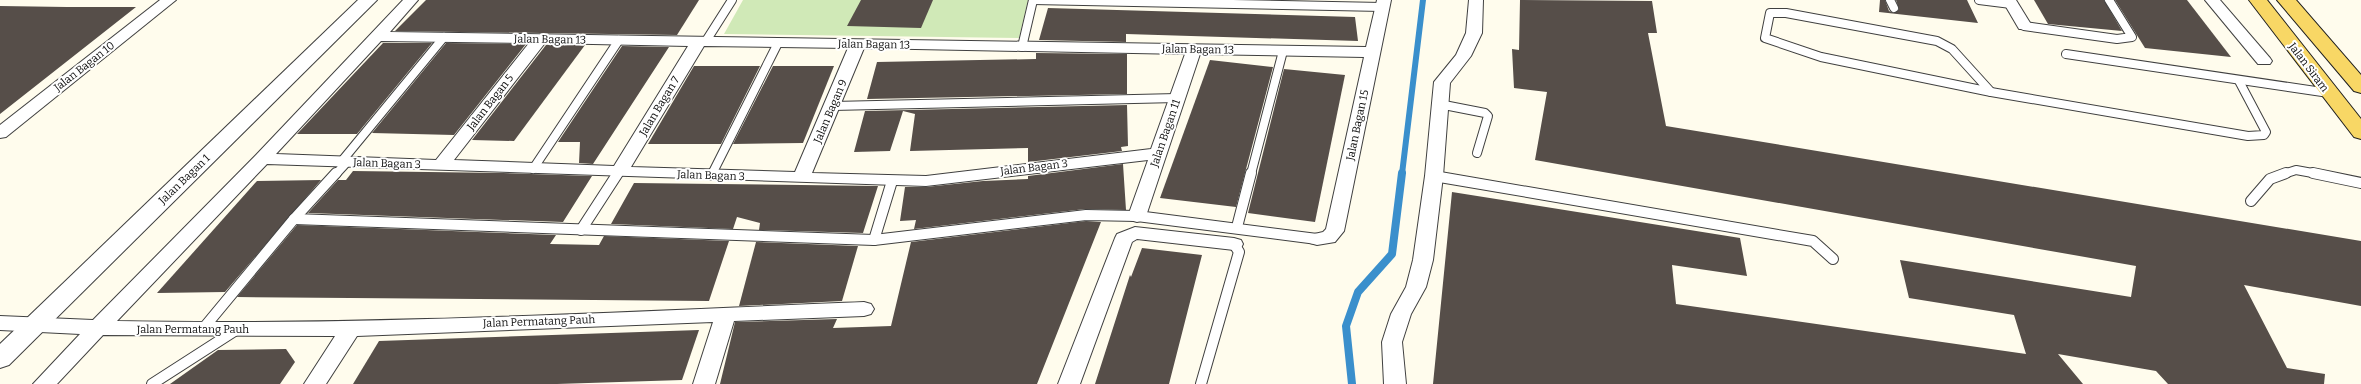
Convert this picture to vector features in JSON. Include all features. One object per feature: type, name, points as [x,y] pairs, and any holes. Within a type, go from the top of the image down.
[{"type":"main road","name":"Jalan Siram","points":[[2258,0],[2361,133]]},
{"type":"main road","points":[[2286,0],[2361,87]]},
{"type":"street","name":"Jalan Bagan 10","points":[[0,133],[169,0]]},
{"type":"street","name":"Jalan Bagan 1","points":[[0,359],[368,0]]},
{"type":"street","points":[[44,384],[99,329],[262,159],[376,36],[412,0]]},
{"type":"street","points":[[1395,384],[1392,342],[1401,314],[1416,287],[1424,260],[1434,176],[1442,82],[1463,56],[1474,33],[1476,0]]},
{"type":"street","points":[[2212,0],[2264,60]]},
{"type":"street","points":[[2010,2],[2024,26]]},
{"type":"street","name":"Jalan Bagan 15","points":[[1317,239],[1328,238],[1335,230],[1383,4]]},
{"type":"street","name":"Jalan Bagan 13","points":[[376,36],[1373,52]]},
{"type":"street","name":"Jalan Bagan 5","points":[[441,165],[540,39]]},
{"type":"street","name":"Jalan Bagan 7","points":[[619,172],[702,41]]},
{"type":"street","name":"Jalan Bagan 9","points":[[801,178],[858,44]]},
{"type":"street","name":"Jalan Bagan 11","points":[[1137,216],[1194,49]]},
{"type":"street","name":"Jalan Bagan 3","points":[[262,159],[926,181],[1132,155],[1158,154]]},
{"type":"street","points":[[1069,384],[1124,238],[1135,233],[1236,236]]},
{"type":"street","name":"Jalan Permatang Pauh","points":[[0,323],[99,329],[351,329],[864,309]]},
{"type":"street","points":[[704,384],[726,314]]},
{"type":"street","points":[[315,384],[351,329]]},
{"type":"lane","points":[[702,41],[732,0]]},
{"type":"lane","points":[[1022,46],[1033,0],[1383,4]]},
{"type":"lane","points":[[1890,0],[1894,8]]},
{"type":"lane","points":[[1979,0],[2010,2]]},
{"type":"lane","points":[[2024,26],[2117,39],[2132,37],[2109,0]]},
{"type":"lane","points":[[1992,92],[1952,49],[1937,41],[1786,13],[1770,13],[1765,38],[1776,43],[1821,57],[1992,92],[2248,136],[2264,135],[2266,132],[2240,81]]},
{"type":"lane","points":[[202,330],[294,219],[344,162],[444,37]]},
{"type":"lane","points":[[533,168],[619,40]]},
{"type":"lane","points":[[712,175],[778,43]]},
{"type":"lane","points":[[1201,384],[1239,252],[1236,236],[1283,51]]},
{"type":"lane","points":[[2066,54],[2329,93]]},
{"type":"lane","points":[[832,106],[1177,98]]},
{"type":"lane","points":[[1439,104],[1485,113],[1488,116],[1477,153]]},
{"type":"lane","points":[[2251,200],[2270,179],[2296,170],[2361,184]]},
{"type":"lane","points":[[581,230],[619,172]]},
{"type":"lane","points":[[1434,176],[1813,240],[1833,259]]},
{"type":"lane","points":[[874,240],[892,181]]},
{"type":"lane","points":[[294,219],[874,240],[1086,215],[1137,216],[1236,236],[1317,239]]},
{"type":"lane","points":[[152,384],[237,329]]},
{"type":"green space","points":[[743,0],[1028,0],[1019,38],[724,34]]},
{"type":"building","points":[[426,0],[699,0],[677,35],[395,31]]},
{"type":"building","points":[[861,0],[933,0],[921,28],[847,26]]},
{"type":"building","points":[[1520,0],[1652,1],[1657,33],[1648,33],[1666,126],[2361,241],[2361,306],[2244,285],[2287,368],[2325,374],[2324,384],[2168,384],[2156,371],[2058,354],[2083,384],[1433,384],[1452,192],[1740,238],[1747,276],[1672,265],[1676,304],[2026,354],[2014,315],[1909,298],[1900,260],[2131,297],[2136,266],[1535,160],[1547,92],[1514,88],[1512,49],[1519,50]]},
{"type":"building","points":[[1880,0],[1885,0],[1889,11],[1894,13],[1899,9],[1896,0],[1967,0],[1978,23],[1879,12]]},
{"type":"building","points":[[2034,0],[2104,0],[2122,31],[2048,24]]},
{"type":"building","points":[[2115,0],[2187,0],[2231,57],[2145,48]]},
{"type":"building","points":[[0,6],[67,7],[136,7],[0,114]]},
{"type":"building","points":[[1048,8],[1355,17],[1358,41],[1126,34],[1126,42],[1039,40]]},
{"type":"building","points":[[383,43],[432,43],[357,134],[297,134]]},
{"type":"building","points":[[446,43],[526,44],[454,135],[372,133]]},
{"type":"building","points":[[546,45],[585,45],[514,141],[472,140]]},
{"type":"building","points":[[622,46],[669,47],[593,164],[579,163],[580,142],[558,142]]},
{"type":"building","points":[[1036,53],[1127,54],[1127,94],[867,99],[877,62],[1036,59]]},
{"type":"building","points":[[1210,60],[1273,67],[1236,207],[1160,198]]},
{"type":"building","points":[[694,66],[760,66],[721,144],[648,144]]},
{"type":"building","points":[[773,66],[834,66],[803,143],[733,144]]},
{"type":"building","points":[[1284,69],[1345,75],[1315,222],[1248,213]]},
{"type":"building","points":[[1127,105],[1128,146],[1121,147],[1122,151],[1028,162],[1028,148],[910,151],[915,114],[903,111],[890,151],[854,152],[865,111]]},
{"type":"building","points":[[1123,164],[1126,210],[1085,209],[914,229],[916,220],[900,221],[905,187],[926,187],[983,181],[1028,179],[1028,176]]},
{"type":"building","points":[[353,171],[592,176],[563,222],[308,213],[338,180],[346,180]]},
{"type":"building","points":[[321,180],[225,292],[157,293],[257,181]]},
{"type":"building","points":[[634,183],[878,186],[863,233],[759,230],[760,223],[737,217],[733,229],[611,224]]},
{"type":"building","points":[[1086,221],[1101,222],[1037,384],[720,384],[735,322],[837,319],[833,328],[891,326],[911,242]]},
{"type":"building","points":[[297,225],[556,235],[550,244],[599,245],[604,236],[729,241],[709,301],[237,297]]},
{"type":"building","points":[[756,242],[858,246],[842,301],[739,306]]},
{"type":"building","points":[[1142,248],[1202,255],[1169,384],[1095,384],[1130,275],[1131,277]]},
{"type":"building","points":[[699,330],[682,380],[557,384],[353,384],[379,341]]},
{"type":"building","points":[[286,349],[295,362],[280,384],[170,384],[218,350]]},
{"type":"waterway","points":[[1402,174],[1423,0]]},
{"type":"waterway","points":[[1352,384],[1346,326],[1358,292],[1392,254],[1402,173]]}]
